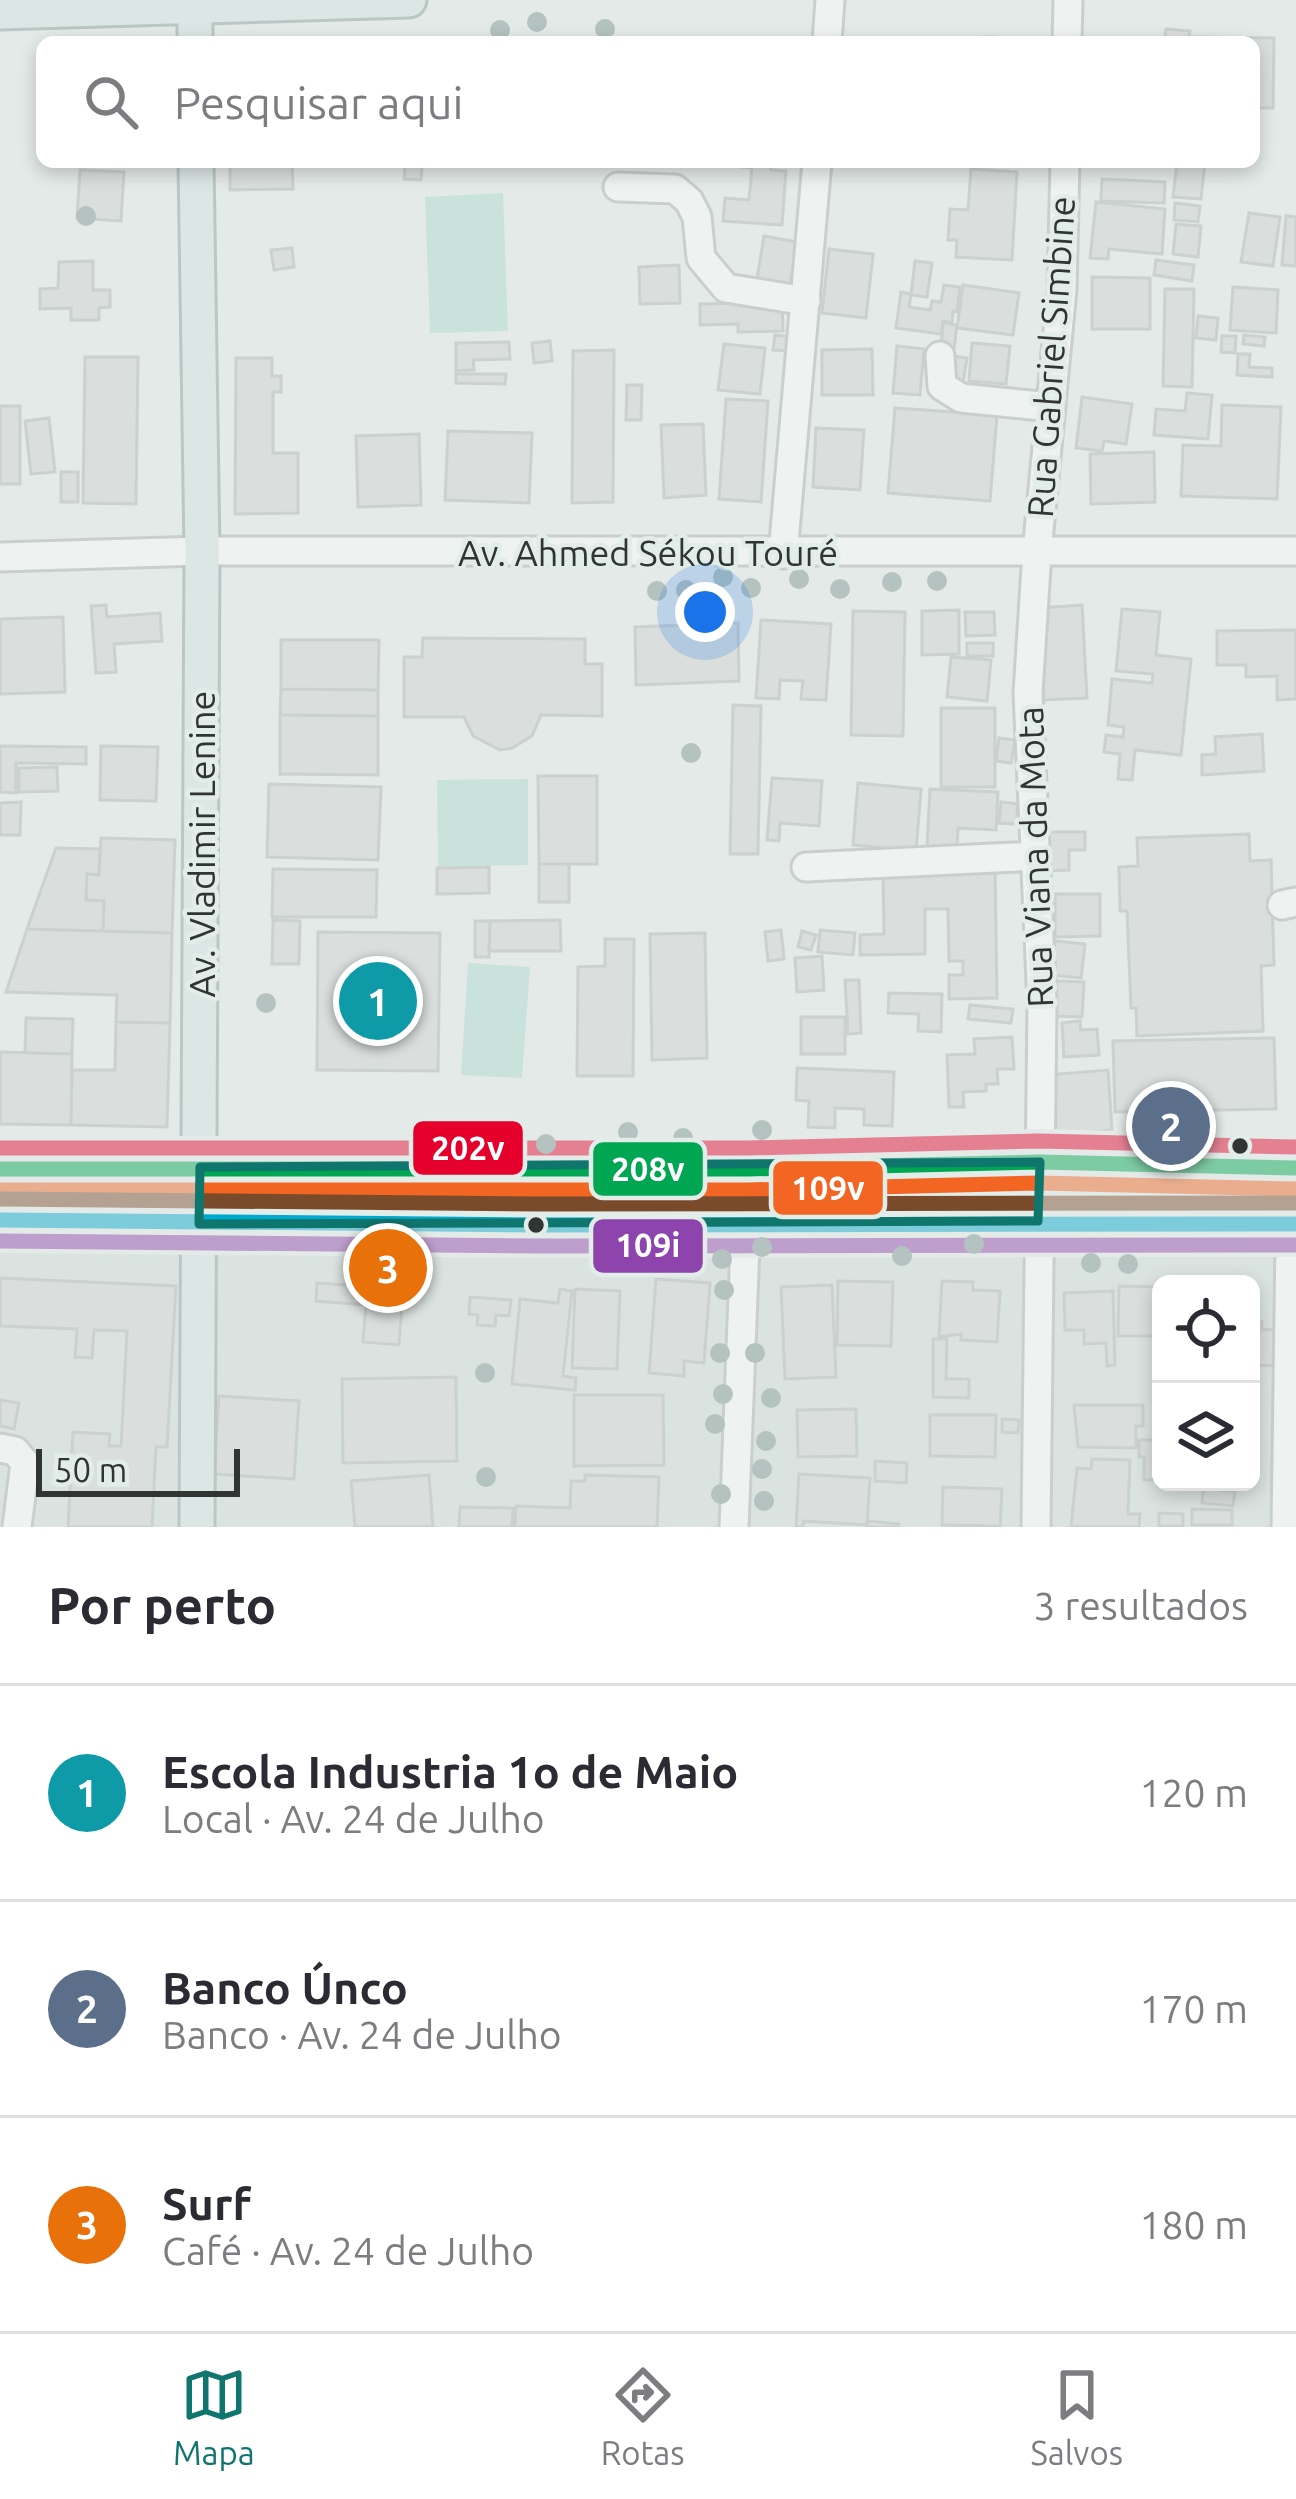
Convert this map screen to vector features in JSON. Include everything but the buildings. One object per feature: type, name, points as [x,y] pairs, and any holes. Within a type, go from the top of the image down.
[{"type":"main road","points":[[0,12],[410,0]]},
{"type":"main road","points":[[195,3],[195,36]]},
{"type":"main road","name":"Av. Vladimir Lenine","points":[[196,168],[202,551],[197,1527]]},
{"type":"main road","points":[[0,1169],[748,1169],[1040,1162],[1293,1168]]},
{"type":"main road","points":[[0,1220],[1293,1224]]},
{"type":"street","points":[[827,36],[830,0]]},
{"type":"street","points":[[1067,36],[1068,0]]},
{"type":"street","points":[[783,554],[817,168]]},
{"type":"street","name":"Rua Gabriel Simbine","points":[[1036,551],[1062,289],[1065,168]]},
{"type":"street","points":[[618,187],[675,189],[689,201],[697,218],[701,259],[726,288],[806,301]]},
{"type":"street","points":[[940,356],[941,386],[961,398],[1051,407]]},
{"type":"street","name":"Av. Ahmed Sékou Touré","points":[[0,557],[202,551],[1296,551]]},
{"type":"street","name":"Rua Viana da Mota","points":[[1036,551],[1028,693],[1042,1004],[1036,1527]]},
{"type":"street","points":[[806,867],[1036,856]]},
{"type":"street","points":[[1286,1527],[1293,1168]]},
{"type":"street","points":[[734,1527],[748,1169]]},
{"type":"street","points":[[0,1448],[15,1451],[25,1463],[17,1527]]},
{"type":"highlighted area","points":[[1040,1162],[1038,1221],[199,1224],[200,1167]]},
{"type":"shaded area","points":[[1296,1215],[1296,1527],[0,1527],[0,1223]]},
{"type":"green space","points":[[503,193],[508,331],[430,333],[425,197]]},
{"type":"green space","points":[[528,779],[528,865],[438,866],[437,780]]},
{"type":"green space","points":[[468,963],[530,967],[522,1078],[461,1075]]},
{"type":"transit line","name":"202v","points":[[0,1148],[748,1148],[1039,1141],[1296,1147]]},
{"type":"transit line","name":"208v","points":[[0,1169],[748,1169],[1040,1162],[1296,1168]]},
{"type":"transit line","name":"109v","points":[[0,1190],[748,1190],[1040,1183],[1296,1189]]},
{"type":"transit line","points":[[0,1199],[1296,1203]]},
{"type":"transit line","points":[[0,1220],[1296,1224]]},
{"type":"transit line","name":"109i","points":[[0,1241],[1296,1245]]},
{"type":"place","name":"Escola Industria 1o de Maio","points":[[378,1001]]},
{"type":"place","name":"Banco Únco","points":[[1171,1126]]},
{"type":"place","name":"Surf","points":[[388,1268]]}]
